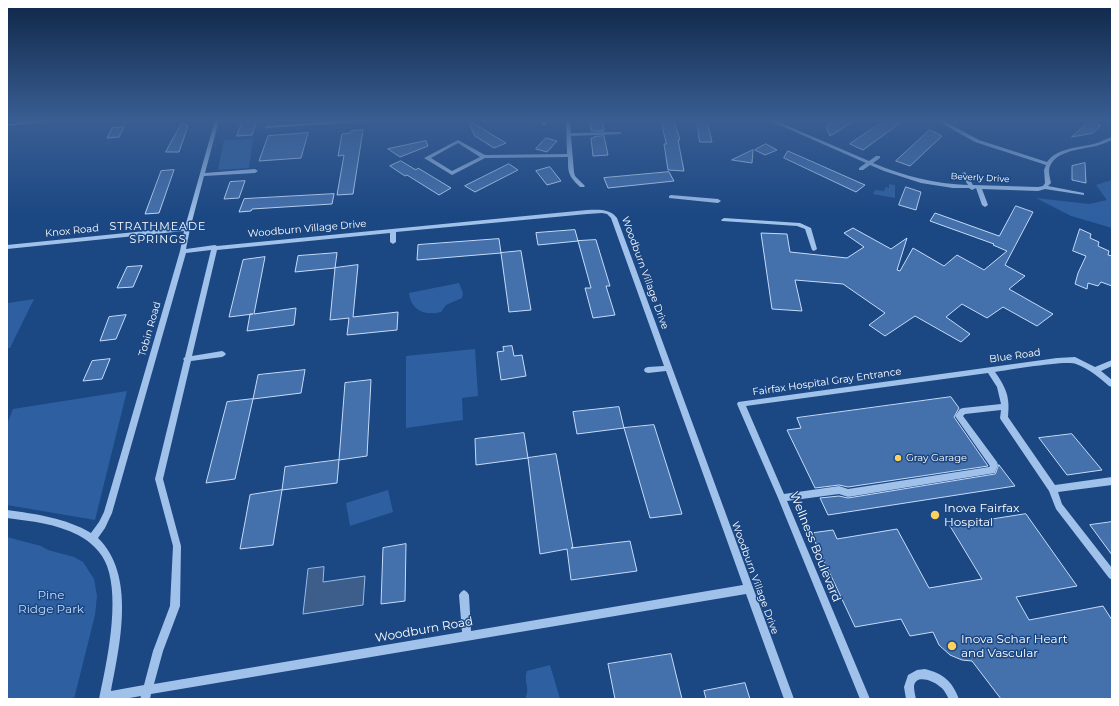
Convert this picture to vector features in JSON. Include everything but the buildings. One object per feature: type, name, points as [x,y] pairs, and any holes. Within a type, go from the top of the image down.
[{"type":"street","name":"Tobin Road","points":[[92,539],[108,513],[183,251],[208,153]]},
{"type":"street","points":[[437,153],[428,158],[452,173],[484,157],[570,155],[573,177],[582,186]]},
{"type":"street","points":[[477,153],[484,157]]},
{"type":"street","name":"Beverly Drive","points":[[847,153],[921,181],[948,186],[1038,189],[1045,187],[1082,194]]},
{"type":"street","points":[[1013,153],[1047,164]]},
{"type":"street","points":[[1045,187],[1048,183],[1046,170],[1047,164],[1051,159],[1062,153]]},
{"type":"street","points":[[861,169],[878,157]]},
{"type":"street","points":[[202,175],[255,171]]},
{"type":"street","points":[[964,174],[972,188]]},
{"type":"street","points":[[979,188],[985,205]]},
{"type":"street","points":[[671,196],[718,201]]},
{"type":"street","name":"Woodburn Village Drive","points":[[183,251],[587,212],[604,211],[611,214],[617,225],[789,699]]},
{"type":"street","points":[[724,220],[798,224],[809,226],[814,249]]},
{"type":"street","name":"Knox Road","points":[[7,247],[188,229]]},
{"type":"street","points":[[393,231],[393,242]]},
{"type":"street","points":[[146,694],[158,651],[175,606],[177,546],[159,479],[215,247]]},
{"type":"street","points":[[188,359],[222,354]]},
{"type":"street","name":"Blue Road","points":[[915,380],[1058,360],[1075,360],[1095,370],[1112,384]]},
{"type":"street","points":[[1095,370],[1112,362]]},
{"type":"street","points":[[648,370],[668,368]]},
{"type":"street","points":[[990,370],[1003,387],[1006,406],[1004,418],[1053,489],[1059,506],[1112,575]]},
{"type":"street","name":"Fairfax Hospital Gray Entrance","points":[[741,404],[915,380]]},
{"type":"street","name":"Wellness Boulevard","points":[[741,404],[782,498],[865,699]]},
{"type":"street","points":[[782,498],[839,490],[848,493],[992,470],[994,465],[959,416],[963,411],[1006,406]]},
{"type":"street","points":[[1053,489],[1112,481]]},
{"type":"street","name":"Woodburn Road","points":[[7,514],[50,521],[77,530],[92,539],[104,551],[112,566],[118,608],[116,632],[104,698],[146,694],[467,636],[749,589]]},
{"type":"street","points":[[464,595],[467,636]]},
{"type":"street","points":[[911,699],[909,686],[915,676],[921,673],[931,675],[943,682],[949,688],[954,699]]},
{"type":"green space","points":[[221,153],[251,153],[249,168],[218,170]]},
{"type":"green space","points":[[1112,180],[1112,228],[1071,216],[1036,198],[1089,204],[1107,200],[1096,185]]},
{"type":"green space","points":[[889,184],[895,185],[895,198],[873,194],[875,190],[884,191],[886,187],[889,188]]},
{"type":"green space","points":[[459,283],[463,293],[462,298],[446,305],[441,312],[429,313],[419,310],[412,304],[410,299],[409,293]]},
{"type":"green space","points":[[34,299],[10,348],[7,348],[8,303]]},
{"type":"green space","points":[[475,349],[478,396],[462,398],[463,420],[406,428],[406,356]]},
{"type":"green space","points":[[127,391],[95,520],[7,505],[7,424],[13,409]]},
{"type":"green space","points":[[388,490],[393,512],[350,526],[346,503]]},
{"type":"green space","name":"Pine Ridge Park","points":[[7,537],[74,557],[83,562],[94,579],[97,596],[95,615],[74,699],[7,699]]},
{"type":"green space","points":[[550,665],[560,699],[525,699],[527,695],[527,671]]},
{"type":"shaded area","points":[[324,567],[323,582],[365,576],[363,605],[303,614],[308,569]]},
{"type":"place","name":"Gray Garage","points":[[898,458]]},
{"type":"place","name":"Inova Fairfax Hospital","points":[[935,515]]},
{"type":"place","name":"Inova Schar Heart and Vascular","points":[[952,646]]},
{"type":"district","name":"STRATHMEADE SPRINGS","points":[[158,233]]}]
